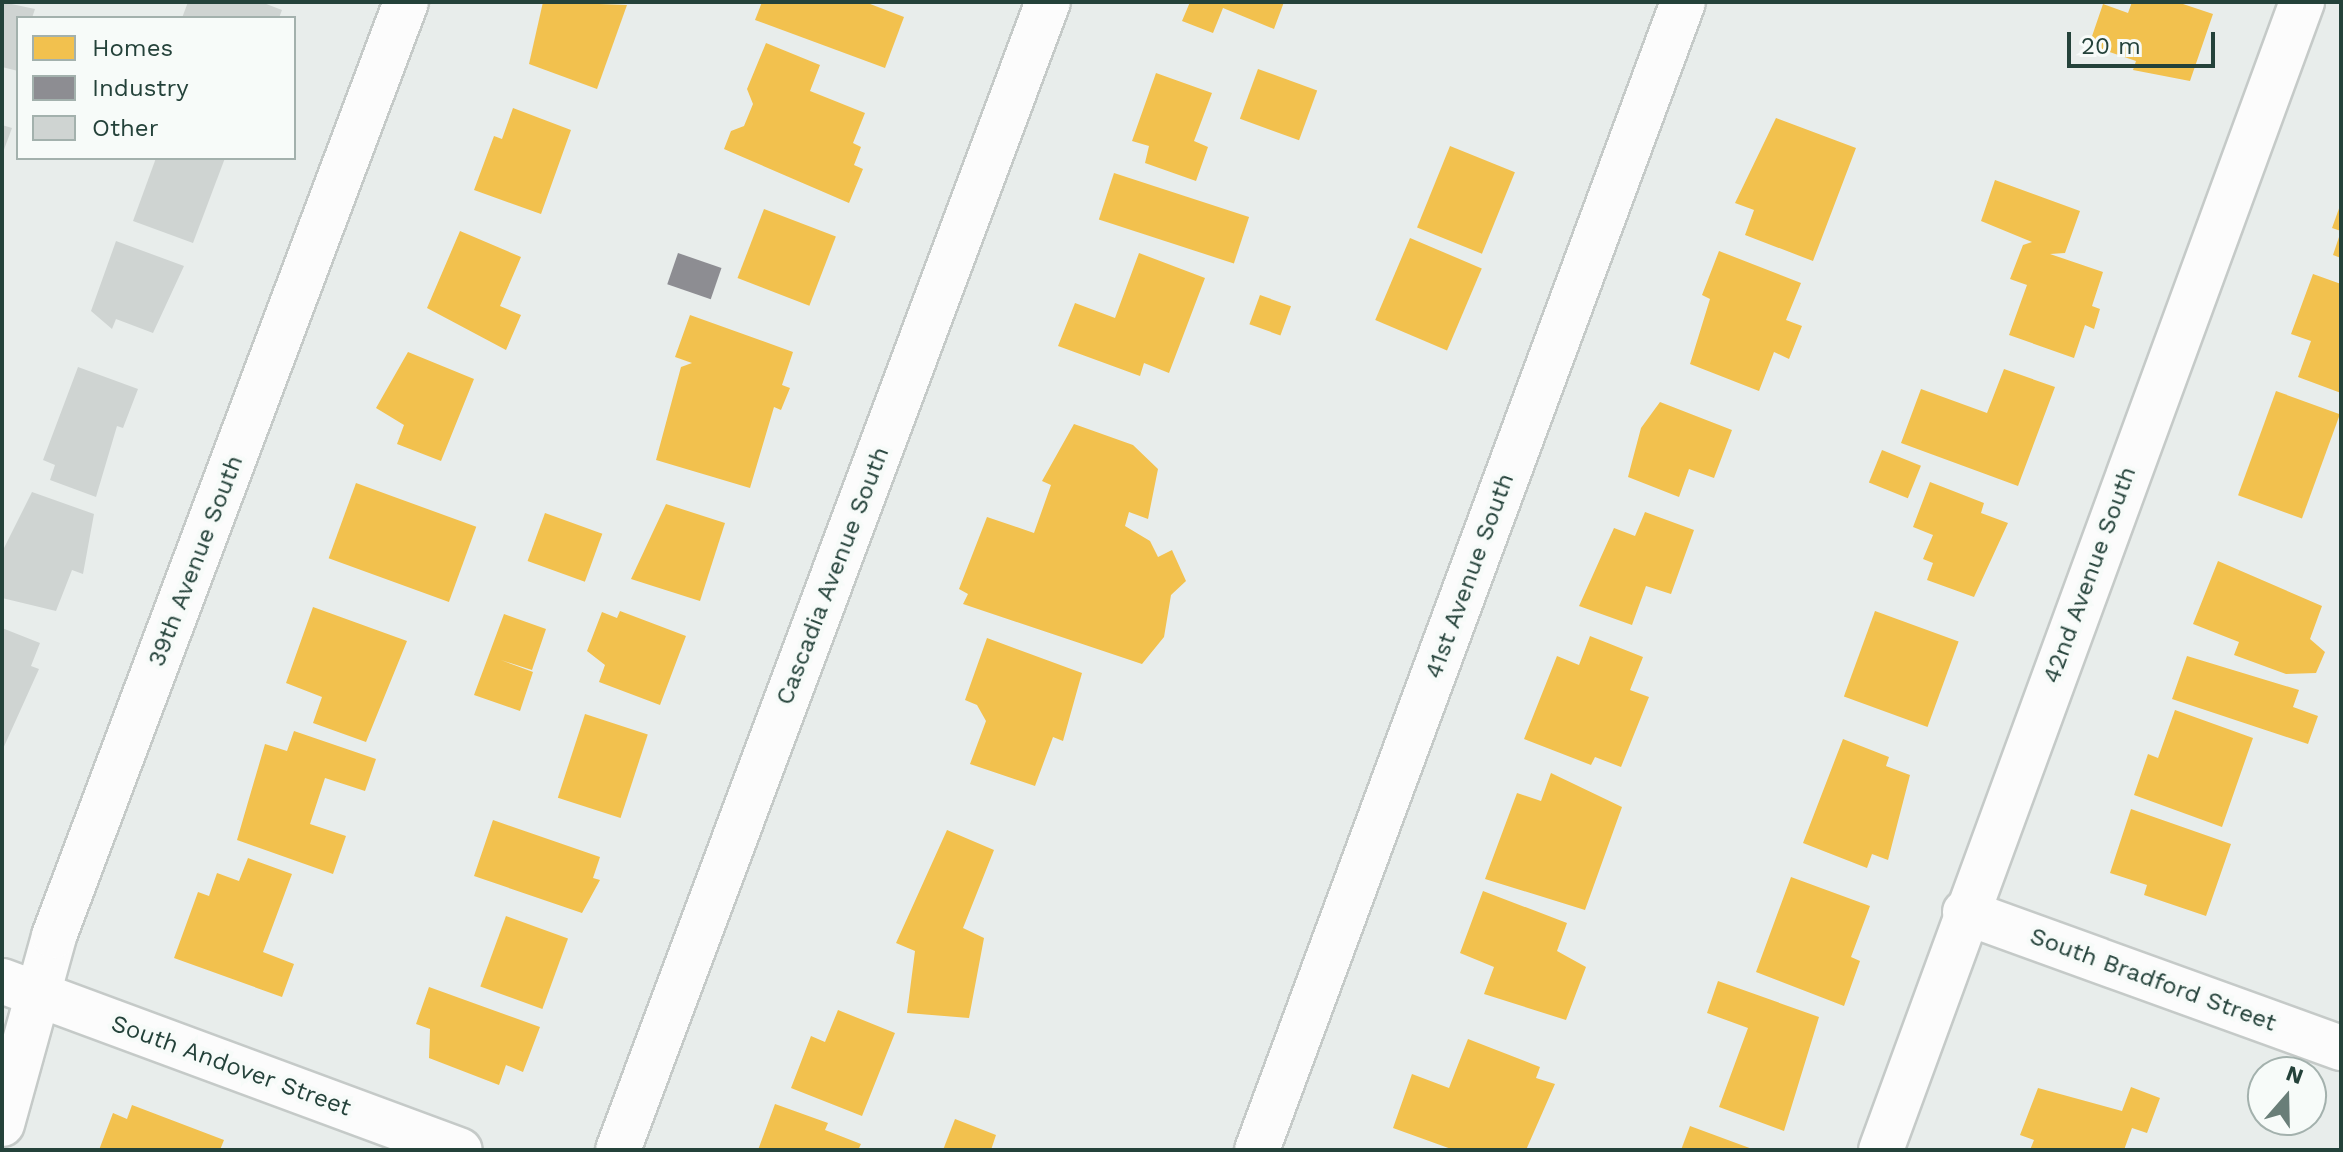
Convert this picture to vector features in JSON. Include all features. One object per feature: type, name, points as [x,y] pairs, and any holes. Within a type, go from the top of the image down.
[{"type":"street","name":"39th Avenue South","points":[[2,1124],[21,988],[54,936],[406,2]]},
{"type":"street","name":"Cascadia Avenue South","points":[[618,1150],[1048,2]]},
{"type":"street","name":"41st Avenue South","points":[[1257,1150],[1683,2]]},
{"type":"street","name":"42nd Avenue South","points":[[1881,1150],[1965,912],[2302,2]]},
{"type":"street","name":"South Bradford Street","points":[[1965,912],[2341,1048]]},
{"type":"street","name":"South Andover Street","points":[[21,988],[460,1150]]},
{"type":"building: Homes","points":[[543,2],[627,5],[597,89],[529,64]]},
{"type":"building: Homes","points":[[762,2],[865,2],[904,17],[885,68],[755,20]]},
{"type":"building: Homes","points":[[1190,2],[1284,2],[1274,29],[1223,8],[1213,33],[1182,21]]},
{"type":"building: Homes","points":[[2132,2],[2177,2],[2213,14],[2190,81],[2133,70],[2136,61],[2089,45],[2103,4],[2128,13]]},
{"type":"building: Homes","points":[[766,43],[820,65],[810,91],[865,113],[853,143],[861,147],[854,165],[863,169],[849,203],[724,149],[731,131],[744,126],[753,104],[747,89]]},
{"type":"building: Homes","points":[[1258,69],[1317,91],[1299,140],[1240,119]]},
{"type":"building: Homes","points":[[1156,73],[1212,93],[1194,141],[1208,147],[1196,181],[1145,163],[1149,146],[1132,141]]},
{"type":"building: Homes","points":[[513,108],[571,130],[541,214],[474,190],[494,136],[502,139]]},
{"type":"building: Homes","points":[[1776,118],[1856,148],[1813,261],[1745,235],[1754,210],[1735,203]]},
{"type":"building: Homes","points":[[1450,146],[1515,172],[1482,254],[1417,228]]},
{"type":"building: Homes","points":[[1114,173],[1249,217],[1234,263],[1099,220]]},
{"type":"building: Homes","points":[[1995,180],[2080,211],[2065,253],[2050,254],[2103,272],[2092,306],[2100,309],[2094,329],[2085,325],[2074,358],[2009,335],[2027,285],[2010,279],[2023,245],[2032,242],[1981,221]]},
{"type":"building: Homes","points":[[2341,203],[2341,231],[2332,228]]},
{"type":"building: Homes","points":[[764,209],[836,237],[809,306],[737,278]]},
{"type":"building: Homes","points":[[460,231],[521,257],[500,306],[521,315],[506,350],[427,308]]},
{"type":"building: Homes","points":[[2341,234],[2341,258],[2333,255]]},
{"type":"building: Homes","points":[[1410,238],[1482,268],[1447,350],[1375,320]]},
{"type":"building: Homes","points":[[1719,251],[1801,283],[1786,320],[1802,326],[1789,359],[1774,352],[1759,391],[1690,364],[1710,299],[1702,295]]},
{"type":"building: Homes","points":[[1139,253],[1205,278],[1169,373],[1144,363],[1140,376],[1058,346],[1075,303],[1115,318]]},
{"type":"building: Homes","points":[[2313,274],[2341,284],[2341,393],[2298,377],[2311,341],[2291,334]]},
{"type":"building: Homes","points":[[1260,295],[1291,306],[1280,335],[1249,324]]},
{"type":"building: Homes","points":[[690,315],[793,352],[782,385],[790,388],[781,410],[774,407],[750,488],[656,460],[681,367],[692,363],[675,357]]},
{"type":"building: Homes","points":[[408,352],[474,379],[441,461],[397,444],[404,425],[376,408]]},
{"type":"building: Homes","points":[[2004,369],[2055,387],[2018,486],[1901,443],[1921,389],[1987,413]]},
{"type":"building: Homes","points":[[2276,391],[2340,414],[2302,519],[2238,495]]},
{"type":"building: Homes","points":[[1660,402],[1732,430],[1714,478],[1689,469],[1679,497],[1628,477],[1641,428]]},
{"type":"building: Homes","points":[[1074,424],[1133,445],[1158,469],[1148,519],[1129,512],[1125,526],[1150,541],[1158,557],[1172,550],[1186,581],[1171,595],[1164,637],[1142,664],[963,604],[968,594],[959,589],[987,517],[1034,533],[1051,485],[1042,481]]},
{"type":"building: Homes","points":[[1882,450],[1921,466],[1908,498],[1869,482]]},
{"type":"building: Homes","points":[[1930,482],[1984,503],[1981,513],[2008,523],[1974,597],[1927,580],[1933,563],[1923,559],[1933,535],[1913,527]]},
{"type":"building: Homes","points":[[356,483],[476,527],[449,602],[329,558]]},
{"type":"building: Homes","points":[[666,504],[725,523],[700,601],[631,579]]},
{"type":"building: Homes","points":[[1645,512],[1694,530],[1671,594],[1646,586],[1632,625],[1579,606],[1614,528],[1635,536]]},
{"type":"building: Homes","points":[[545,513],[602,534],[585,582],[528,561]]},
{"type":"building: Homes","points":[[2218,561],[2322,606],[2310,639],[2325,652],[2316,673],[2286,674],[2234,655],[2239,642],[2193,624]]},
{"type":"building: Homes","points":[[313,607],[407,641],[366,742],[313,723],[322,697],[286,683]]},
{"type":"building: Homes","points":[[620,611],[686,636],[660,705],[599,682],[605,665],[587,651],[602,612],[617,618]]},
{"type":"building: Homes","points":[[1875,611],[1959,641],[1928,727],[1844,697]]},
{"type":"building: Homes","points":[[504,614],[546,629],[532,670],[501,660],[533,672],[520,711],[474,695]]},
{"type":"building: Homes","points":[[1590,636],[1643,657],[1630,690],[1649,697],[1621,767],[1595,757],[1591,765],[1524,739],[1557,656],[1579,665]]},
{"type":"building: Homes","points":[[987,638],[1082,673],[1063,741],[1053,737],[1035,786],[970,764],[986,721],[977,705],[965,700]]},
{"type":"building: Homes","points":[[2187,656],[2299,690],[2293,707],[2318,716],[2308,744],[2172,699]]},
{"type":"building: Homes","points":[[2175,710],[2253,738],[2222,827],[2134,795],[2148,754],[2158,758]]},
{"type":"building: Homes","points":[[585,714],[648,734],[621,818],[558,798]]},
{"type":"building: Homes","points":[[294,731],[376,759],[365,791],[325,778],[310,824],[346,836],[333,874],[237,840],[265,744],[287,751]]},
{"type":"building: Homes","points":[[1843,739],[1889,757],[1886,766],[1910,775],[1888,860],[1872,854],[1867,868],[1803,843]]},
{"type":"building: Homes","points":[[1551,773],[1622,807],[1585,910],[1485,879],[1517,793],[1541,801]]},
{"type":"building: Homes","points":[[2131,809],[2231,844],[2206,916],[2144,895],[2147,885],[2110,873]]},
{"type":"building: Homes","points":[[493,820],[600,857],[593,878],[600,880],[582,913],[474,876]]},
{"type":"building: Homes","points":[[947,830],[994,850],[963,928],[984,938],[969,1018],[907,1013],[915,951],[896,943]]},
{"type":"building: Homes","points":[[248,858],[292,874],[263,952],[294,964],[282,997],[174,958],[198,892],[209,896],[217,873],[239,881]]},
{"type":"building: Homes","points":[[1791,877],[1870,906],[1851,957],[1860,961],[1844,1006],[1756,972]]},
{"type":"building: Homes","points":[[1483,891],[1567,923],[1557,951],[1586,967],[1566,1020],[1484,994],[1494,967],[1460,953]]},
{"type":"building: Homes","points":[[506,916],[568,939],[542,1009],[480,986]]},
{"type":"building: Homes","points":[[1718,981],[1819,1017],[1784,1131],[1719,1107],[1748,1028],[1707,1013]]},
{"type":"building: Homes","points":[[429,987],[540,1027],[523,1072],[506,1065],[499,1085],[429,1058],[430,1029],[416,1024]]},
{"type":"building: Homes","points":[[838,1010],[895,1033],[862,1116],[791,1088],[811,1036],[825,1042]]},
{"type":"building: Homes","points":[[1468,1039],[1540,1067],[1536,1078],[1555,1084],[1526,1150],[1454,1150],[1393,1128],[1412,1074],[1449,1088]]},
{"type":"building: Homes","points":[[2131,1087],[2160,1098],[2147,1133],[2132,1128],[2124,1150],[2030,1150],[2034,1140],[2020,1135],[2038,1088],[2122,1111]]},
{"type":"building: Homes","points":[[775,1104],[828,1123],[825,1130],[861,1144],[858,1150],[758,1150]]},
{"type":"building: Homes","points":[[132,1105],[224,1140],[220,1150],[99,1150],[113,1113],[127,1119]]},
{"type":"building: Homes","points":[[955,1119],[996,1135],[991,1150],[943,1150]]},
{"type":"building: Homes","points":[[1690,1126],[1755,1150],[1681,1150]]},
{"type":"building: Industry","points":[[678,253],[721,268],[711,299],[667,284]]},
{"type":"building: Other","points":[[2,2],[35,9],[33,16],[16,16],[16,70],[2,67]]},
{"type":"building: Other","points":[[188,2],[261,2],[282,10],[280,16],[183,16]]},
{"type":"building: Other","points":[[2,125],[12,128],[2,155]]},
{"type":"building: Other","points":[[155,160],[224,160],[193,243],[133,221]]},
{"type":"building: Other","points":[[116,241],[184,266],[153,333],[116,319],[112,329],[91,311]]},
{"type":"building: Other","points":[[78,367],[138,389],[123,428],[117,426],[96,497],[50,480],[55,465],[43,460]]},
{"type":"building: Other","points":[[32,492],[94,514],[83,574],[72,570],[56,611],[2,598],[2,552]]},
{"type":"building: Other","points":[[2,628],[40,643],[31,666],[39,669],[2,751]]}]
